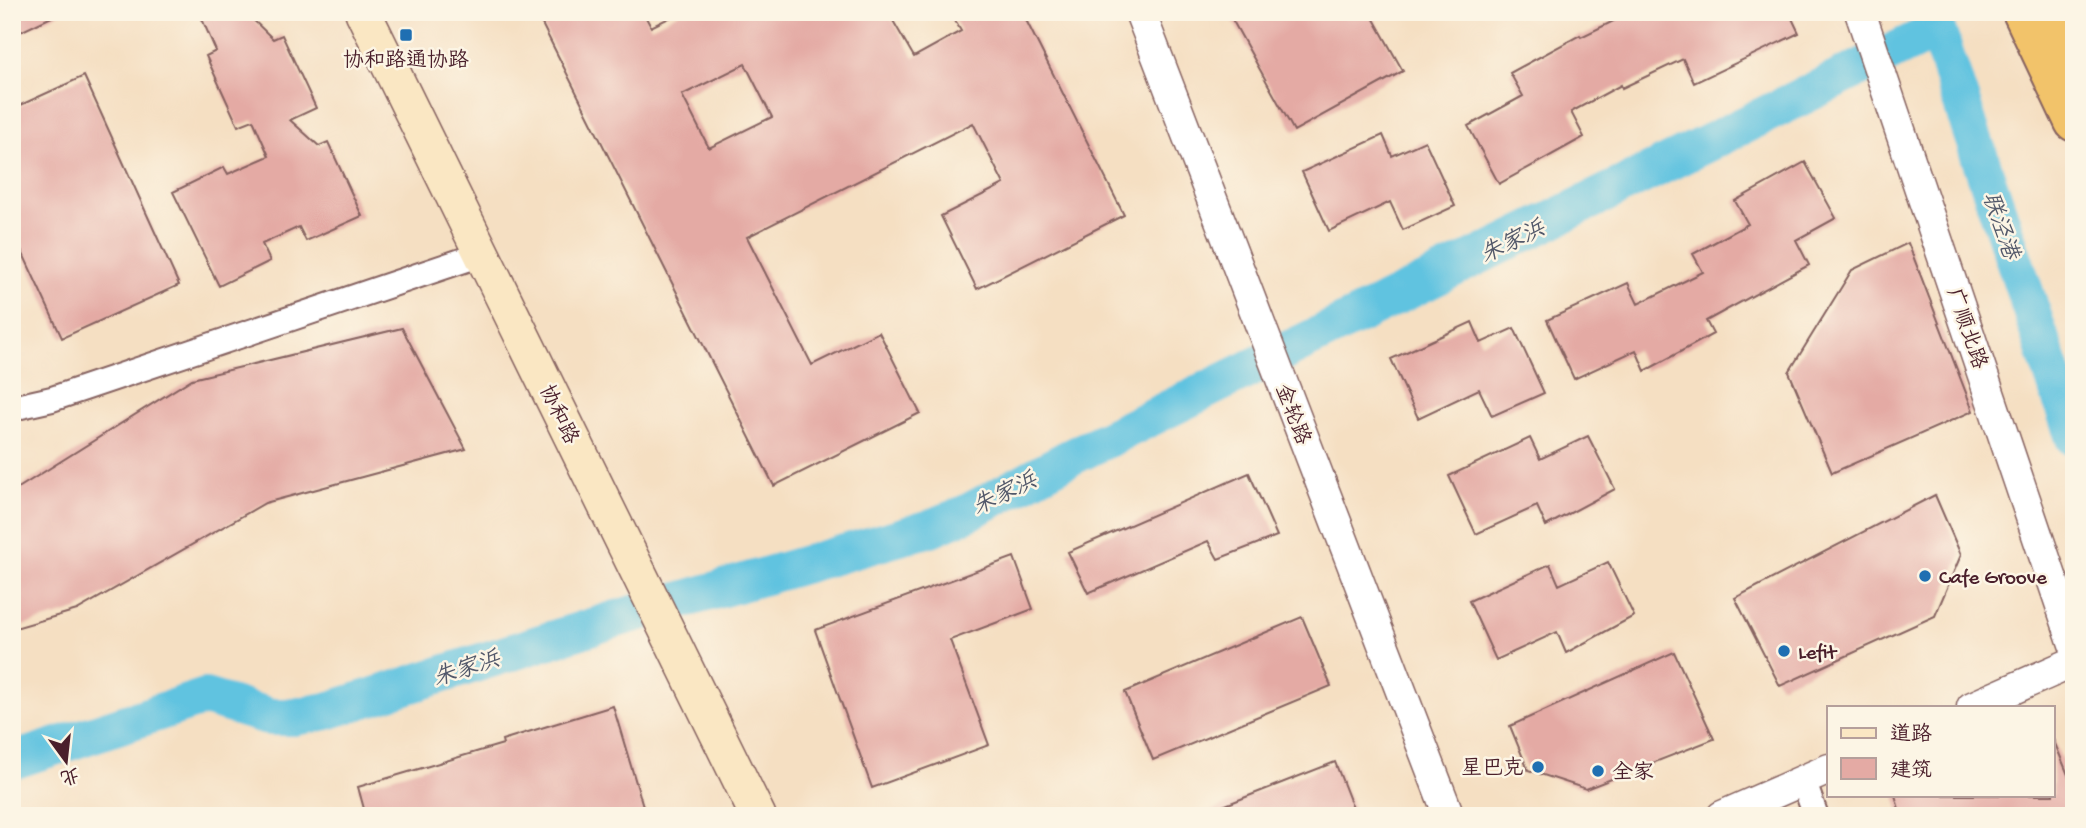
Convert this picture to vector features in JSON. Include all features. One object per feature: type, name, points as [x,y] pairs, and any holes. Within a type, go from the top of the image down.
[{"type":"highway","points":[[2022,12],[2074,122]]},
{"type":"highway","points":[[2059,12],[2074,53]]},
{"type":"main road","name":"协和路","points":[[363,12],[758,816]]},
{"type":"street","name":"金轮路","points":[[1140,12],[1450,816]]},
{"type":"street","name":"广顺北路","points":[[1863,21],[2074,644]]},
{"type":"street","points":[[12,408],[52,399],[482,254]]},
{"type":"street","points":[[1974,706],[2074,662]]},
{"type":"street","points":[[1722,816],[1816,775],[1816,816]]},
{"type":"building","points":[[12,12],[62,12],[12,36]]},
{"type":"building","points":[[199,12],[245,12],[273,39],[282,35],[316,108],[290,120],[319,146],[328,142],[362,216],[306,241],[299,227],[262,244],[270,261],[219,286],[173,192],[224,167],[228,174],[269,156],[253,120],[238,126],[206,56],[216,51]]},
{"type":"building","points":[[536,12],[643,12],[651,27],[681,12],[888,12],[914,57],[961,31],[950,12],[1022,12],[1124,215],[977,289],[941,216],[1004,184],[973,123],[747,237],[812,365],[879,332],[920,413],[774,486]],"holes":[[[745,64],[772,117],[709,148],[682,95]]]},
{"type":"building","points":[[1228,12],[1370,12],[1403,71],[1294,131]]},
{"type":"building","points":[[1632,12],[1789,12],[1799,33],[1694,83],[1683,59],[1622,88],[1621,85],[1571,112],[1584,137],[1499,184],[1468,126],[1523,96],[1510,73],[1580,35],[1581,37]]},
{"type":"building","points":[[84,76],[179,285],[62,338],[12,230],[12,109]]},
{"type":"building","points":[[1383,135],[1392,156],[1425,141],[1455,206],[1403,230],[1390,202],[1329,231],[1302,172]]},
{"type":"building","points":[[1805,162],[1836,218],[1796,240],[1809,265],[1706,321],[1713,334],[1645,371],[1636,350],[1574,379],[1547,320],[1628,283],[1638,304],[1703,272],[1693,254],[1748,224],[1735,201]]},
{"type":"building","points":[[1908,243],[1973,411],[1832,473],[1789,372],[1852,270]]},
{"type":"building","points":[[1472,322],[1481,343],[1514,328],[1544,393],[1492,416],[1479,389],[1418,418],[1391,359]]},
{"type":"building","points":[[402,328],[466,449],[265,503],[77,610],[12,629],[12,492],[192,379]]},
{"type":"building","points":[[1588,436],[1615,489],[1546,526],[1537,506],[1476,534],[1449,476],[1530,438],[1540,459]]},
{"type":"building","points":[[1249,473],[1277,536],[1218,559],[1208,541],[1088,593],[1068,552]]},
{"type":"building","points":[[1935,495],[1961,555],[1935,616],[1780,686],[1735,598]]},
{"type":"building","points":[[1014,557],[1033,609],[950,640],[989,745],[872,788],[815,630]]},
{"type":"building","points":[[1608,562],[1634,616],[1566,653],[1557,632],[1496,660],[1469,601],[1550,564],[1559,585]]},
{"type":"building","points":[[1302,617],[1331,686],[1153,760],[1125,692]]},
{"type":"building","points":[[1674,652],[1714,739],[1586,789],[1528,770],[1510,726]]},
{"type":"building","points":[[613,706],[646,816],[366,816],[358,787],[503,744],[502,740]]},
{"type":"building","points":[[2054,741],[2074,789],[2074,816],[1901,816],[1895,796],[2054,796]]},
{"type":"building","points":[[1335,762],[1356,816],[1200,816],[1200,815]]},
{"type":"waterway","name":"联泾港","points":[[1931,12],[2074,438]]},
{"type":"waterway","name":"朱家浜","points":[[12,761],[205,697],[271,717],[294,717],[327,711],[613,620],[931,528],[967,513],[1069,458],[1937,30]]},
{"type":"place","name":"协和路通协路","points":[[406,35]]},
{"type":"place","name":"Cafe Groove","points":[[1925,576]]},
{"type":"place","name":"Lefit","points":[[1784,651]]},
{"type":"place","name":"星巴克","points":[[1538,767]]},
{"type":"place","name":"全家","points":[[1598,771]]}]
